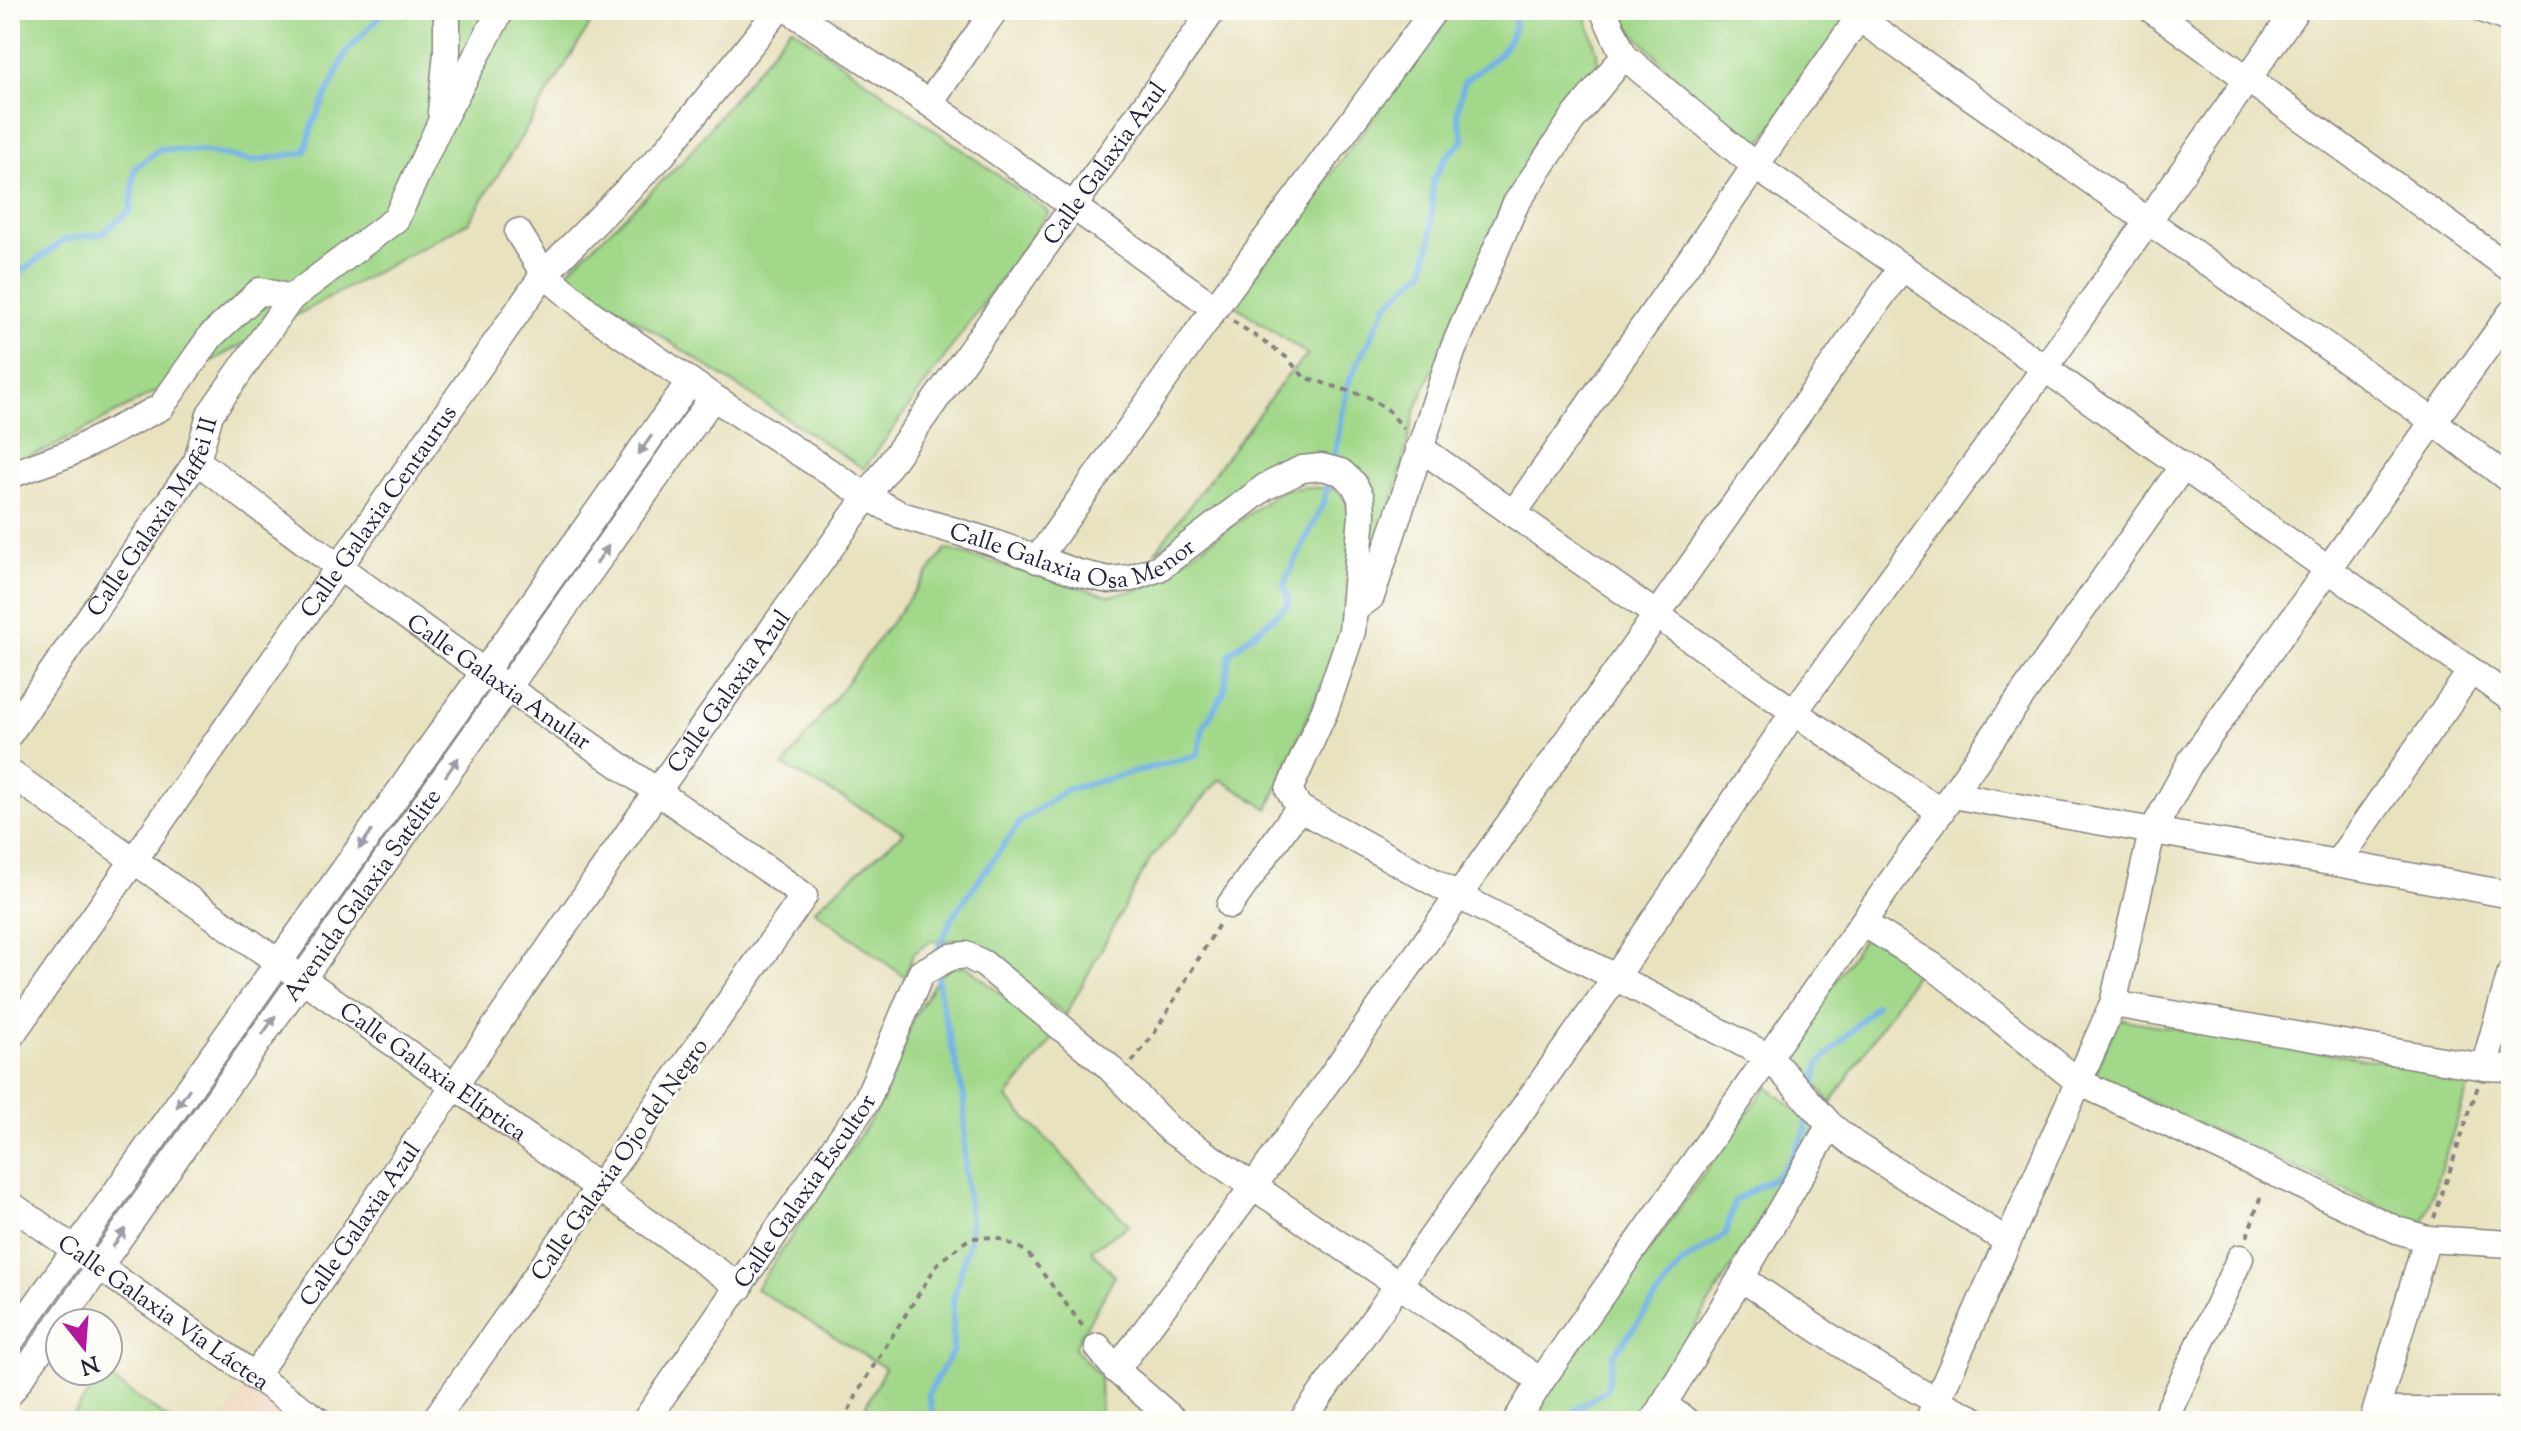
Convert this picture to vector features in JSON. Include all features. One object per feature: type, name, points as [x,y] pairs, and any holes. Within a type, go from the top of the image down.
[{"type":"street","points":[[440,124],[447,52],[447,10]]},
{"type":"street","name":"Calle Galaxia Maffei II","points":[[10,733],[197,461],[210,414],[291,298],[396,219],[440,124],[501,10]]},
{"type":"street","name":"Calle Galaxia Centaurus","points":[[10,1037],[544,274],[663,154],[778,10]]},
{"type":"street","points":[[789,10],[929,103],[1215,308]]},
{"type":"street","points":[[929,103],[995,10]]},
{"type":"street","name":"Calle Galaxia Azul","points":[[254,1377],[658,790],[1213,10]]},
{"type":"street","points":[[1603,10],[1624,56],[1755,166],[2511,699]]},
{"type":"street","points":[[2152,10],[2511,269]]},
{"type":"street","points":[[1302,1421],[1616,977],[1794,712],[2045,368],[2296,10]]},
{"type":"street","points":[[2485,10],[2511,20]]},
{"type":"street","points":[[1037,560],[1422,14]]},
{"type":"street","points":[[1513,514],[1861,14],[2148,222],[2433,421],[2511,481]]},
{"type":"street","points":[[1355,609],[1371,597],[1452,352],[1515,205],[1572,120],[1624,56]]},
{"type":"street","name":"Calle Galaxia Osa Menor","points":[[518,232],[544,274],[593,315],[868,497],[901,515],[985,540],[1037,560],[1109,580],[1131,578],[1159,568],[1265,487],[1302,469],[1322,467],[1341,472],[1354,484],[1361,498],[1355,609],[1339,671],[1289,790],[1299,808]]},
{"type":"street","points":[[1116,1370],[1253,1187],[1902,267]]},
{"type":"street","points":[[10,475],[68,454],[161,407],[211,336],[260,291],[291,298]]},
{"type":"street","points":[[1932,1412],[2113,1004],[2152,832],[2191,761],[2511,313]]},
{"type":"street","name":"Avenida Galaxia Satélite","points":[[10,1342],[690,381]]},
{"type":"street","name":"Avenida Galaxia Satélite","points":[[10,1393],[713,397]]},
{"type":"street","points":[[1419,447],[1794,712],[1947,803],[2338,862],[2511,895]]},
{"type":"street","name":"Calle Galaxia Anular","points":[[197,461],[339,568],[658,790],[804,896]]},
{"type":"street","points":[[1516,1421],[1541,1381],[2183,466]]},
{"type":"street","points":[[2338,862],[2471,671]]},
{"type":"street","name":"Calle Galaxia Elíptica","points":[[10,773],[740,1287]]},
{"type":"street","points":[[1230,905],[1299,808],[1457,895],[1769,1057],[1830,1125],[1855,1145],[2007,1241]]},
{"type":"street","name":"Calle Galaxia Ojo del Negro","points":[[434,1421],[804,896]]},
{"type":"street","points":[[1863,923],[1933,966],[2079,1082],[2386,1225],[2427,1239],[2511,1244]]},
{"type":"street","name":"Calle Galaxia Escultor","points":[[645,1421],[866,1102],[921,973],[950,957],[966,955],[984,964],[1120,1077]]},
{"type":"street","points":[[2484,1067],[2511,972]]},
{"type":"street","points":[[2113,1004],[2484,1067],[2511,1068]]},
{"type":"street","points":[[1120,1077],[1170,1130],[1541,1381]]},
{"type":"street","points":[[1686,1421],[1658,1413],[1830,1125]]},
{"type":"street","name":"Calle Galaxia Vía Láctea","points":[[10,1204],[319,1421]]},
{"type":"street","points":[[2427,1239],[2375,1416],[2511,1411]]},
{"type":"street","points":[[2164,1421],[2240,1258]]},
{"type":"street","points":[[1741,1278],[1879,1370],[1932,1412],[1977,1421]]},
{"type":"street","points":[[1098,1347],[1116,1370],[1175,1421]]},
{"type":"path","points":[[1215,308],[1286,357],[1304,377],[1368,397],[1388,410],[1419,447]]},
{"type":"path","points":[[1120,1077],[1154,1034],[1230,905]]},
{"type":"path","points":[[2427,1239],[2484,1067]]},
{"type":"path","points":[[2240,1258],[2269,1171]]},
{"type":"path","points":[[843,1421],[866,1378],[938,1263],[970,1238],[996,1237],[1026,1251],[1098,1347]]},
{"type":"shaded area","points":[[247,1386],[299,1421],[221,1421]]},
{"type":"green space","points":[[10,10],[599,10],[469,222],[49,449],[10,462]]},
{"type":"green space","points":[[1454,10],[1584,10],[1597,52],[1598,69],[1506,200],[1416,408],[1393,500],[1367,579],[1371,497],[1364,476],[1350,463],[1317,453],[1293,461],[1241,491],[1154,553],[1287,376],[1308,355],[1233,304]]},
{"type":"green space","points":[[1621,10],[1853,10],[1757,148],[1725,129],[1630,29]]},
{"type":"green space","points":[[791,27],[1049,212],[864,469],[565,273],[684,160]]},
{"type":"green space","points":[[1307,487],[1337,489],[1347,503],[1351,524],[1343,635],[1268,809],[1220,779],[1150,859],[1066,1015],[975,945],[956,940],[931,941],[913,954],[905,977],[814,910],[904,832],[784,766],[946,549],[1110,596],[1147,587],[1282,490]]},
{"type":"green space","points":[[1866,934],[1920,967],[1831,1103],[1789,1053]]},
{"type":"green space","points":[[966,966],[1055,1036],[1007,1098],[1129,1225],[1091,1250],[1115,1276],[1074,1348],[1100,1376],[1101,1421],[858,1421],[885,1368],[756,1289],[883,1101],[914,1016],[940,975],[951,968]]},
{"type":"green space","points":[[2118,1019],[2472,1076],[2422,1225],[2094,1077]]},
{"type":"green space","points":[[1767,1086],[1816,1127],[1638,1421],[1527,1421]]},
{"type":"green space","points":[[93,1387],[123,1387],[171,1421],[76,1421],[71,1418]]},
{"type":"waterway","points":[[10,280],[64,240],[101,234],[130,211],[135,168],[160,149],[202,151],[254,161],[305,152],[313,124],[347,51],[386,10]]},
{"type":"waterway","points":[[1333,464],[1348,383],[1387,304],[1424,271],[1431,240],[1433,181],[1445,158],[1464,140],[1457,113],[1464,82],[1501,53],[1515,28],[1513,10]]},
{"type":"waterway","points":[[937,953],[951,919],[1021,821],[1066,790],[1198,755],[1203,728],[1224,692],[1230,653],[1289,604],[1284,584],[1323,504],[1330,475]]},
{"type":"waterway","points":[[934,1421],[928,1394],[953,1351],[953,1300],[970,1238],[964,1097],[937,976]]},
{"type":"waterway","points":[[1814,1089],[1819,1064],[1876,1005]]},
{"type":"waterway","points":[[1563,1421],[1607,1389],[1613,1356],[1682,1263],[1725,1235],[1735,1201],[1781,1173],[1805,1134],[1808,1115]]}]
